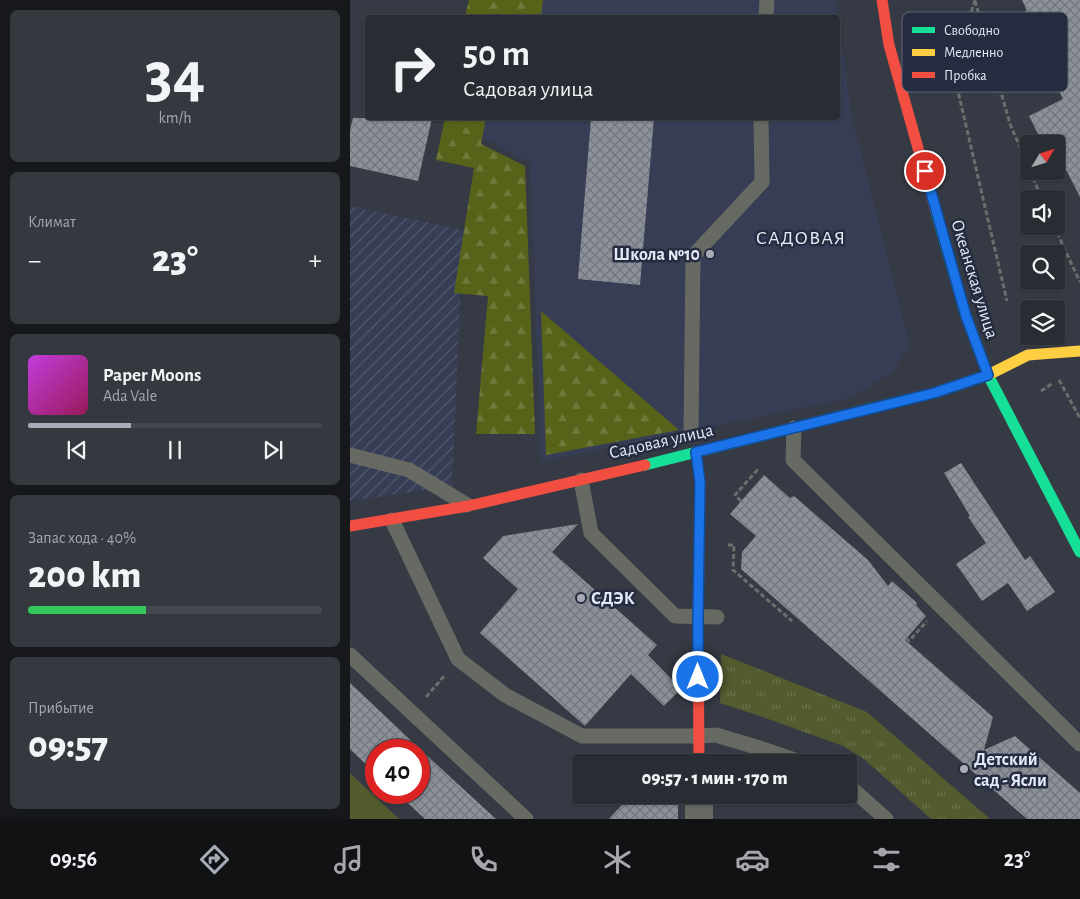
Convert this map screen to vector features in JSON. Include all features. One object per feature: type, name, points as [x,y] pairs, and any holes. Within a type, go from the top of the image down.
[{"type":"street","name":"Океанская улица","points":[[882,0],[889,45],[902,90]]},
{"type":"street","name":"Океанская улица","points":[[902,92],[966,316],[988,375],[1080,552]]},
{"type":"street","name":"Садовая улица","points":[[350,526],[468,506],[580,480],[934,393],[988,375],[1028,356],[1080,351]]},
{"type":"street","points":[[696,452],[700,482],[699,754]]},
{"type":"street","points":[[699,804],[699,819]]},
{"type":"lane","points":[[766,15],[767,0]]},
{"type":"lane","points":[[691,432],[694,256],[762,182],[761,120]]},
{"type":"lane","points":[[794,428],[794,460],[1080,744]]},
{"type":"lane","points":[[350,455],[409,470],[468,506]]},
{"type":"lane","points":[[580,480],[591,533],[675,616],[717,617]]},
{"type":"lane","points":[[392,520],[458,659],[505,695],[582,736],[716,735],[778,754]]},
{"type":"lane","points":[[350,655],[526,819]]},
{"type":"lane","points":[[857,793],[886,819]]},
{"type":"path","points":[[971,12],[975,0]]},
{"type":"path","points":[[958,92],[1007,301]]},
{"type":"path","points":[[1001,92],[1010,124],[1020,148]]},
{"type":"path","points":[[1058,235],[1080,282]]},
{"type":"path","points":[[1041,390],[1059,380],[1080,418]]},
{"type":"path","points":[[741,501],[735,495],[759,468]]},
{"type":"path","points":[[726,545],[734,545],[733,570],[792,621]]},
{"type":"path","points":[[412,713],[458,659]]},
{"type":"shaded area","name":"Школа №10","points":[[481,0],[836,0],[838,15],[478,15]]},
{"type":"shaded area","name":"Школа №10","points":[[840,30],[852,119],[910,344],[893,372],[851,398],[541,462],[530,163],[459,125],[460,120],[840,120]]},
{"type":"shaded area","points":[[350,206],[463,230],[452,486],[350,501]]},
{"type":"green space","points":[[469,0],[543,0],[541,15],[465,15]]},
{"type":"green space","points":[[445,120],[486,120],[481,144],[525,166],[535,434],[476,434],[488,296],[454,293],[474,168],[436,160]]},
{"type":"green space","points":[[541,311],[679,430],[546,455]]},
{"type":"green space","points":[[721,654],[867,712],[990,819],[931,819],[864,759],[843,746],[720,703]]},
{"type":"green space","points":[[350,773],[365,787],[365,804],[383,804],[399,819],[350,819]]},
{"type":"building","points":[[1022,0],[1080,0],[1080,197],[1065,168],[1065,135],[1038,135],[1029,116],[1063,99],[1060,92],[1068,92],[1068,12],[1024,12],[1027,11]]},
{"type":"building","points":[[353,118],[365,118],[365,120],[432,120],[418,181],[350,166],[350,130]]},
{"type":"building","points":[[591,120],[654,120],[640,285],[578,279]]},
{"type":"building","points":[[961,463],[1025,560],[1030,556],[1055,592],[1027,611],[1008,583],[982,601],[956,564],[986,543],[968,517],[970,516],[944,473]]},
{"type":"building","points":[[764,475],[790,498],[794,496],[868,560],[888,586],[892,581],[917,603],[916,605],[926,616],[905,640],[993,717],[984,750],[1015,736],[1080,793],[1080,819],[1027,819],[741,569],[742,552],[756,536],[730,514]]},
{"type":"building","points":[[578,524],[552,552],[657,645],[648,655],[681,689],[664,706],[631,674],[585,726],[480,633],[518,589],[483,558],[503,536]]},
{"type":"building","points":[[350,683],[410,739],[365,739],[365,763],[350,749]]},
{"type":"building","points":[[430,758],[496,819],[425,819],[409,804],[430,804]]},
{"type":"building","points":[[623,804],[678,804],[678,819],[609,819]]},
{"type":"traffic: fast","points":[[936,212],[966,316],[988,375],[1080,552]]},
{"type":"traffic: fast","points":[[645,465],[909,399]]},
{"type":"traffic: slow","points":[[909,399],[934,393],[988,375],[1028,355],[1080,351]]},
{"type":"traffic: jam","points":[[882,0],[889,45],[902,91]]},
{"type":"traffic: jam","points":[[902,92],[936,212]]},
{"type":"traffic: jam","points":[[696,452],[700,481],[699,754]]},
{"type":"traffic: jam","points":[[350,526],[468,506],[645,465]]},
{"type":"place","name":"Школа №10","points":[[710,254]]},
{"type":"place","name":"СДЭК","points":[[581,598]]},
{"type":"place","name":"Детский сад - Ясли","points":[[964,769]]},
{"type":"district","name":"САДОВАЯ","points":[[801,237]]},
{"type":"route","points":[[698,677],[700,482],[696,452],[934,393],[988,375],[966,316],[925,171]]}]
